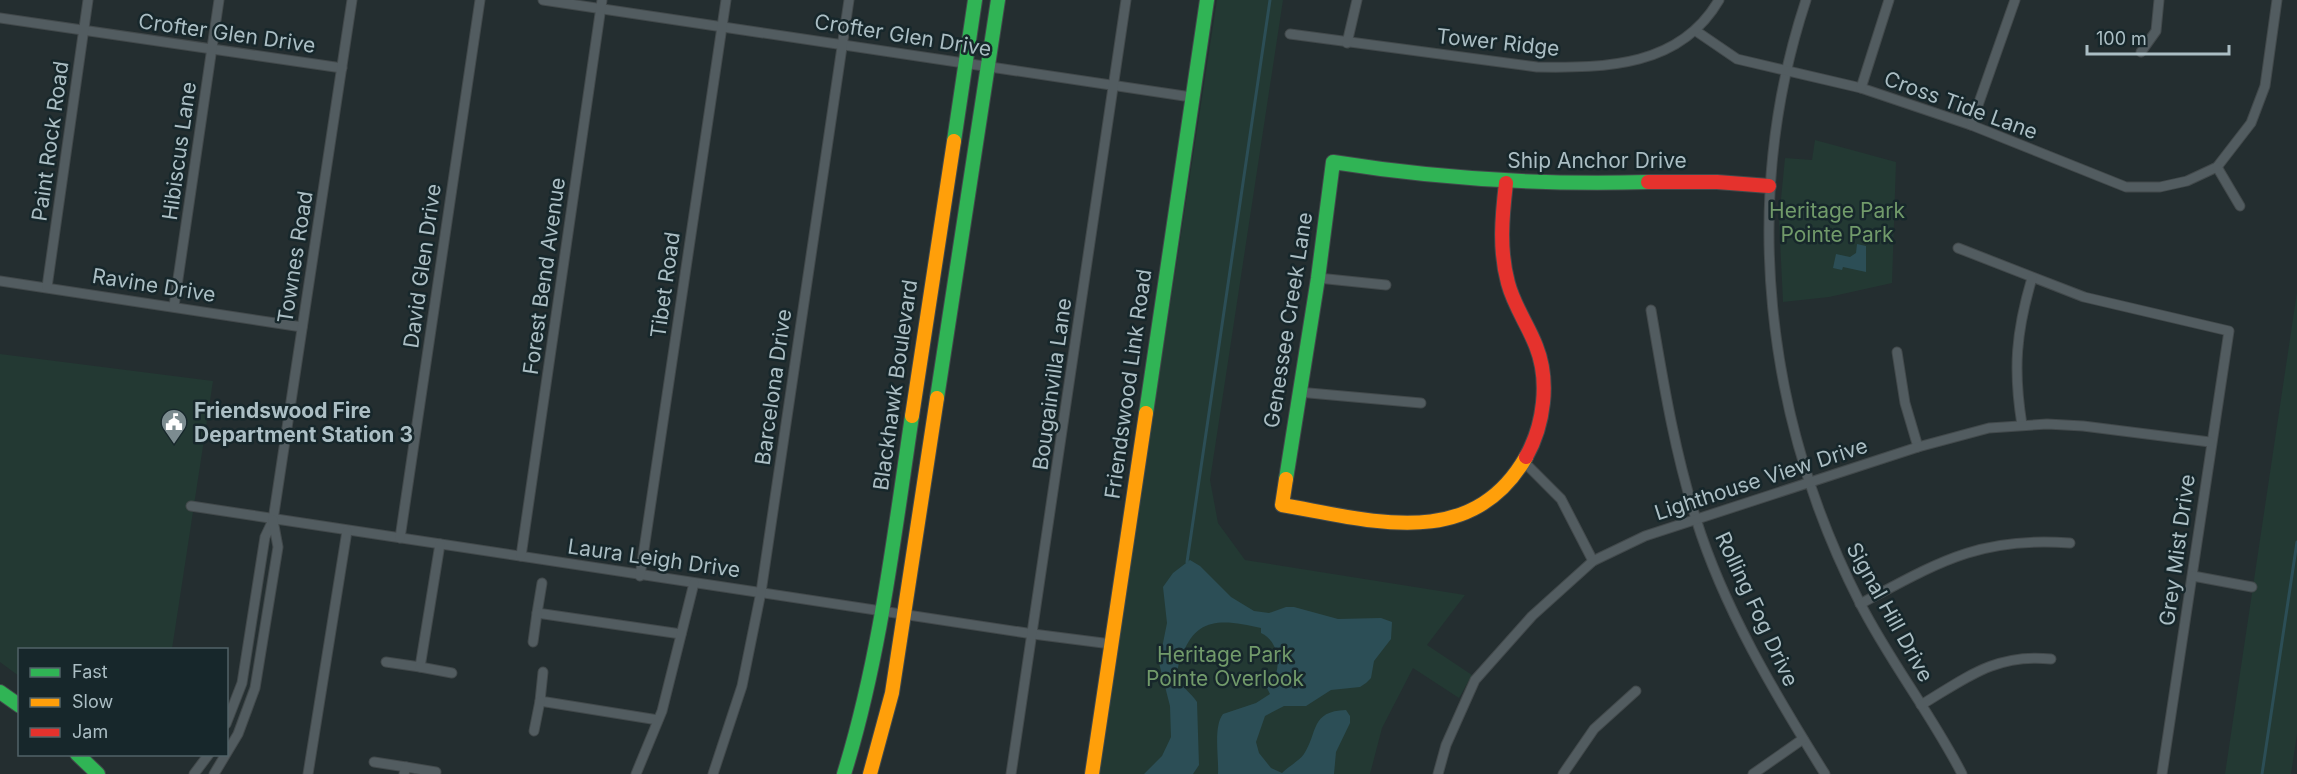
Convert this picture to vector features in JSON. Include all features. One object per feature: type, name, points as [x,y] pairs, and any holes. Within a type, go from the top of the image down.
[{"type":"street","name":"Paint Rock Road","points":[[47,287],[88,0]]},
{"type":"street","name":"Hibiscus Lane","points":[[174,306],[219,0]]},
{"type":"street","name":"Townes Road","points":[[228,719],[242,683],[266,537],[273,520],[352,0]]},
{"type":"street","name":"David Glen Drive","points":[[400,538],[480,0]]},
{"type":"street","name":"Crofter Glen Drive","points":[[543,0],[602,4],[722,26],[1191,97]]},
{"type":"street","name":"Tibet Road","points":[[640,576],[726,0]]},
{"type":"street","name":"Barcelona Drive","points":[[713,774],[742,686],[761,592],[849,0]]},
{"type":"street","name":"Blackhawk Boulevard","points":[[844,774],[859,726],[883,612],[975,0]]},
{"type":"street","name":"Blackhawk Boulevard","points":[[870,774],[892,693],[998,0]]},
{"type":"street","name":"Bougainvilla Lane","points":[[1011,774],[1126,0]]},
{"type":"street","name":"Friendswood Link Road","points":[[1092,774],[1207,0]]},
{"type":"street","points":[[1347,43],[1357,0]]},
{"type":"street","name":"Tower Ridge","points":[[1290,34],[1537,67],[1565,67],[1649,58],[1673,47],[1696,31],[1719,0]]},
{"type":"street","name":"Signal Hill Drive","points":[[1806,0],[1786,71],[1769,186],[1769,255],[1778,354],[1793,430],[1808,482],[1860,604],[1962,774]]},
{"type":"street","points":[[1861,88],[1889,0]]},
{"type":"street","points":[[1971,125],[2015,0]]},
{"type":"street","points":[[2141,52],[2156,31],[2159,0]]},
{"type":"street","points":[[2240,206],[2217,167],[2251,123],[2265,86],[2277,0]]},
{"type":"street","name":"Forest Bend Avenue","points":[[521,556],[602,4]]},
{"type":"street","name":"Crofter Glen Drive","points":[[0,18],[342,68]]},
{"type":"street","name":"Cross Tide Lane","points":[[1696,31],[1737,59],[1861,88],[1971,125],[2126,187],[2160,188],[2187,181],[2217,167]]},
{"type":"street","name":"Genessee Creek Lane","points":[[1354,165],[1333,162],[1318,278],[1281,505],[1399,523],[1446,520],[1488,501],[1525,463]]},
{"type":"street","name":"Ship Anchor Drive","points":[[1354,165],[1506,183],[1560,184],[1688,180],[1769,186]]},
{"type":"street","points":[[1506,183],[1501,250],[1513,298],[1541,361],[1544,391],[1537,436],[1525,463],[1561,499],[1593,561]]},
{"type":"street","points":[[939,231],[962,235]]},
{"type":"street","points":[[1958,248],[2032,278],[2020,320],[2016,349],[2017,392],[2022,424]]},
{"type":"street","points":[[1318,278],[1386,285]]},
{"type":"street","name":"Grey Mist Drive","points":[[2032,278],[2084,297],[2229,331],[2210,442],[2193,576],[2162,774]]},
{"type":"street","name":"Ravine Drive","points":[[0,281],[302,327]]},
{"type":"street","name":"Rolling Fog Drive","points":[[1651,310],[1674,443],[1696,520],[1743,630],[1825,774]]},
{"type":"street","points":[[1897,352],[1905,403],[1918,447]]},
{"type":"street","points":[[920,359],[943,363]]},
{"type":"street","points":[[1298,392],[1421,403]]},
{"type":"street","name":"Lighthouse View Drive","points":[[1438,774],[1446,745],[1475,680],[1532,616],[1593,561],[1645,536],[1918,447],[1989,428],[2022,424],[2083,426],[2210,442]]},
{"type":"street","name":"Laura Leigh Drive","points":[[191,506],[640,576],[1111,644]]},
{"type":"street","name":"Townes Road","points":[[228,751],[238,734],[255,688],[278,547],[273,520]]},
{"type":"street","points":[[308,774],[347,531]]},
{"type":"street","points":[[1860,604],[1941,562],[1969,551],[2014,541],[2070,543]]},
{"type":"street","points":[[420,667],[440,544]]},
{"type":"street","points":[[2193,576],[2252,586]]},
{"type":"street","points":[[533,642],[542,583]]},
{"type":"street","points":[[636,774],[658,720],[694,583]]},
{"type":"street","points":[[537,613],[681,634]]},
{"type":"street","points":[[1921,705],[1977,670],[2000,661],[2028,657],[2051,659]]},
{"type":"street","points":[[386,662],[452,673]]},
{"type":"street","points":[[534,731],[543,672]]},
{"type":"street","points":[[1563,774],[1594,729],[1636,691]]},
{"type":"street","points":[[0,692],[18,705]]},
{"type":"street","points":[[540,701],[658,720]]},
{"type":"street","points":[[1754,774],[1803,739]]},
{"type":"street","points":[[79,756],[98,774]]},
{"type":"street","points":[[194,774],[208,756]]},
{"type":"street","name":"Townes Road","points":[[214,774],[225,756]]},
{"type":"street","points":[[374,762],[405,771],[436,772]]},
{"type":"green space","name":"Heritage Park Pointe Overlook","points":[[1217,0],[1283,0],[1210,480],[1218,523],[1245,560],[1465,595],[1427,645],[1472,675],[1459,698],[1413,668],[1382,728],[1370,774],[1098,774]]},
{"type":"green space","name":"Heritage Park Pointe Park","points":[[1815,140],[1896,162],[1892,283],[1829,297],[1783,302],[1779,219],[1785,158],[1812,160]]},
{"type":"green space","points":[[2297,292],[2297,734],[2291,774],[2225,774]]},
{"type":"green space","points":[[0,354],[213,381],[172,648],[18,648],[18,675],[0,662]]},
{"type":"water","points":[[1857,244],[1866,246],[1866,272],[1843,267],[1842,270],[1833,268],[1836,254],[1850,257],[1856,253]]},
{"type":"water","points":[[1190,560],[1200,566],[1231,597],[1254,611],[1269,613],[1286,607],[1294,607],[1338,619],[1381,618],[1392,622],[1391,639],[1374,661],[1371,678],[1366,683],[1360,687],[1331,690],[1306,706],[1284,706],[1265,716],[1256,742],[1259,753],[1271,768],[1282,773],[1304,754],[1317,725],[1326,714],[1346,710],[1350,716],[1350,723],[1336,752],[1334,774],[1218,774],[1217,734],[1223,714],[1256,703],[1270,694],[1267,688],[1276,675],[1278,659],[1273,643],[1261,633],[1261,628],[1237,623],[1215,623],[1196,632],[1189,641],[1178,668],[1180,681],[1197,702],[1199,765],[1193,774],[1144,774],[1162,756],[1171,737],[1170,706],[1159,663],[1167,623],[1163,587],[1173,573]]},
{"type":"waterway","points":[[1187,562],[1270,0]]},
{"type":"waterway","points":[[2262,774],[2297,542]]},
{"type":"traffic: fast","points":[[954,141],[975,0]]},
{"type":"traffic: fast","points":[[937,398],[998,0]]},
{"type":"traffic: fast","points":[[1146,413],[1207,0]]},
{"type":"traffic: fast","points":[[1286,479],[1318,278],[1333,162],[1412,173],[1490,180],[1569,183],[1648,182]]},
{"type":"traffic: fast","points":[[844,774],[857,730],[877,641],[912,416]]},
{"type":"traffic: fast","points":[[0,692],[18,705]]},
{"type":"traffic: fast","points":[[79,756],[98,774]]},
{"type":"traffic: slow","points":[[912,416],[954,141]]},
{"type":"traffic: slow","points":[[870,774],[892,693],[937,398]]},
{"type":"traffic: slow","points":[[1092,774],[1146,413]]},
{"type":"traffic: slow","points":[[1286,479],[1282,505],[1383,522],[1416,523],[1448,518],[1477,507],[1503,487],[1526,457]]},
{"type":"traffic: jam","points":[[1648,182],[1717,182],[1769,186]]},
{"type":"traffic: jam","points":[[1506,183],[1502,233],[1505,271],[1514,300],[1536,346],[1543,374],[1541,417],[1526,457]]},
{"type":"place","name":"Friendswood Fire Department Station 3","points":[[174,445]]}]
